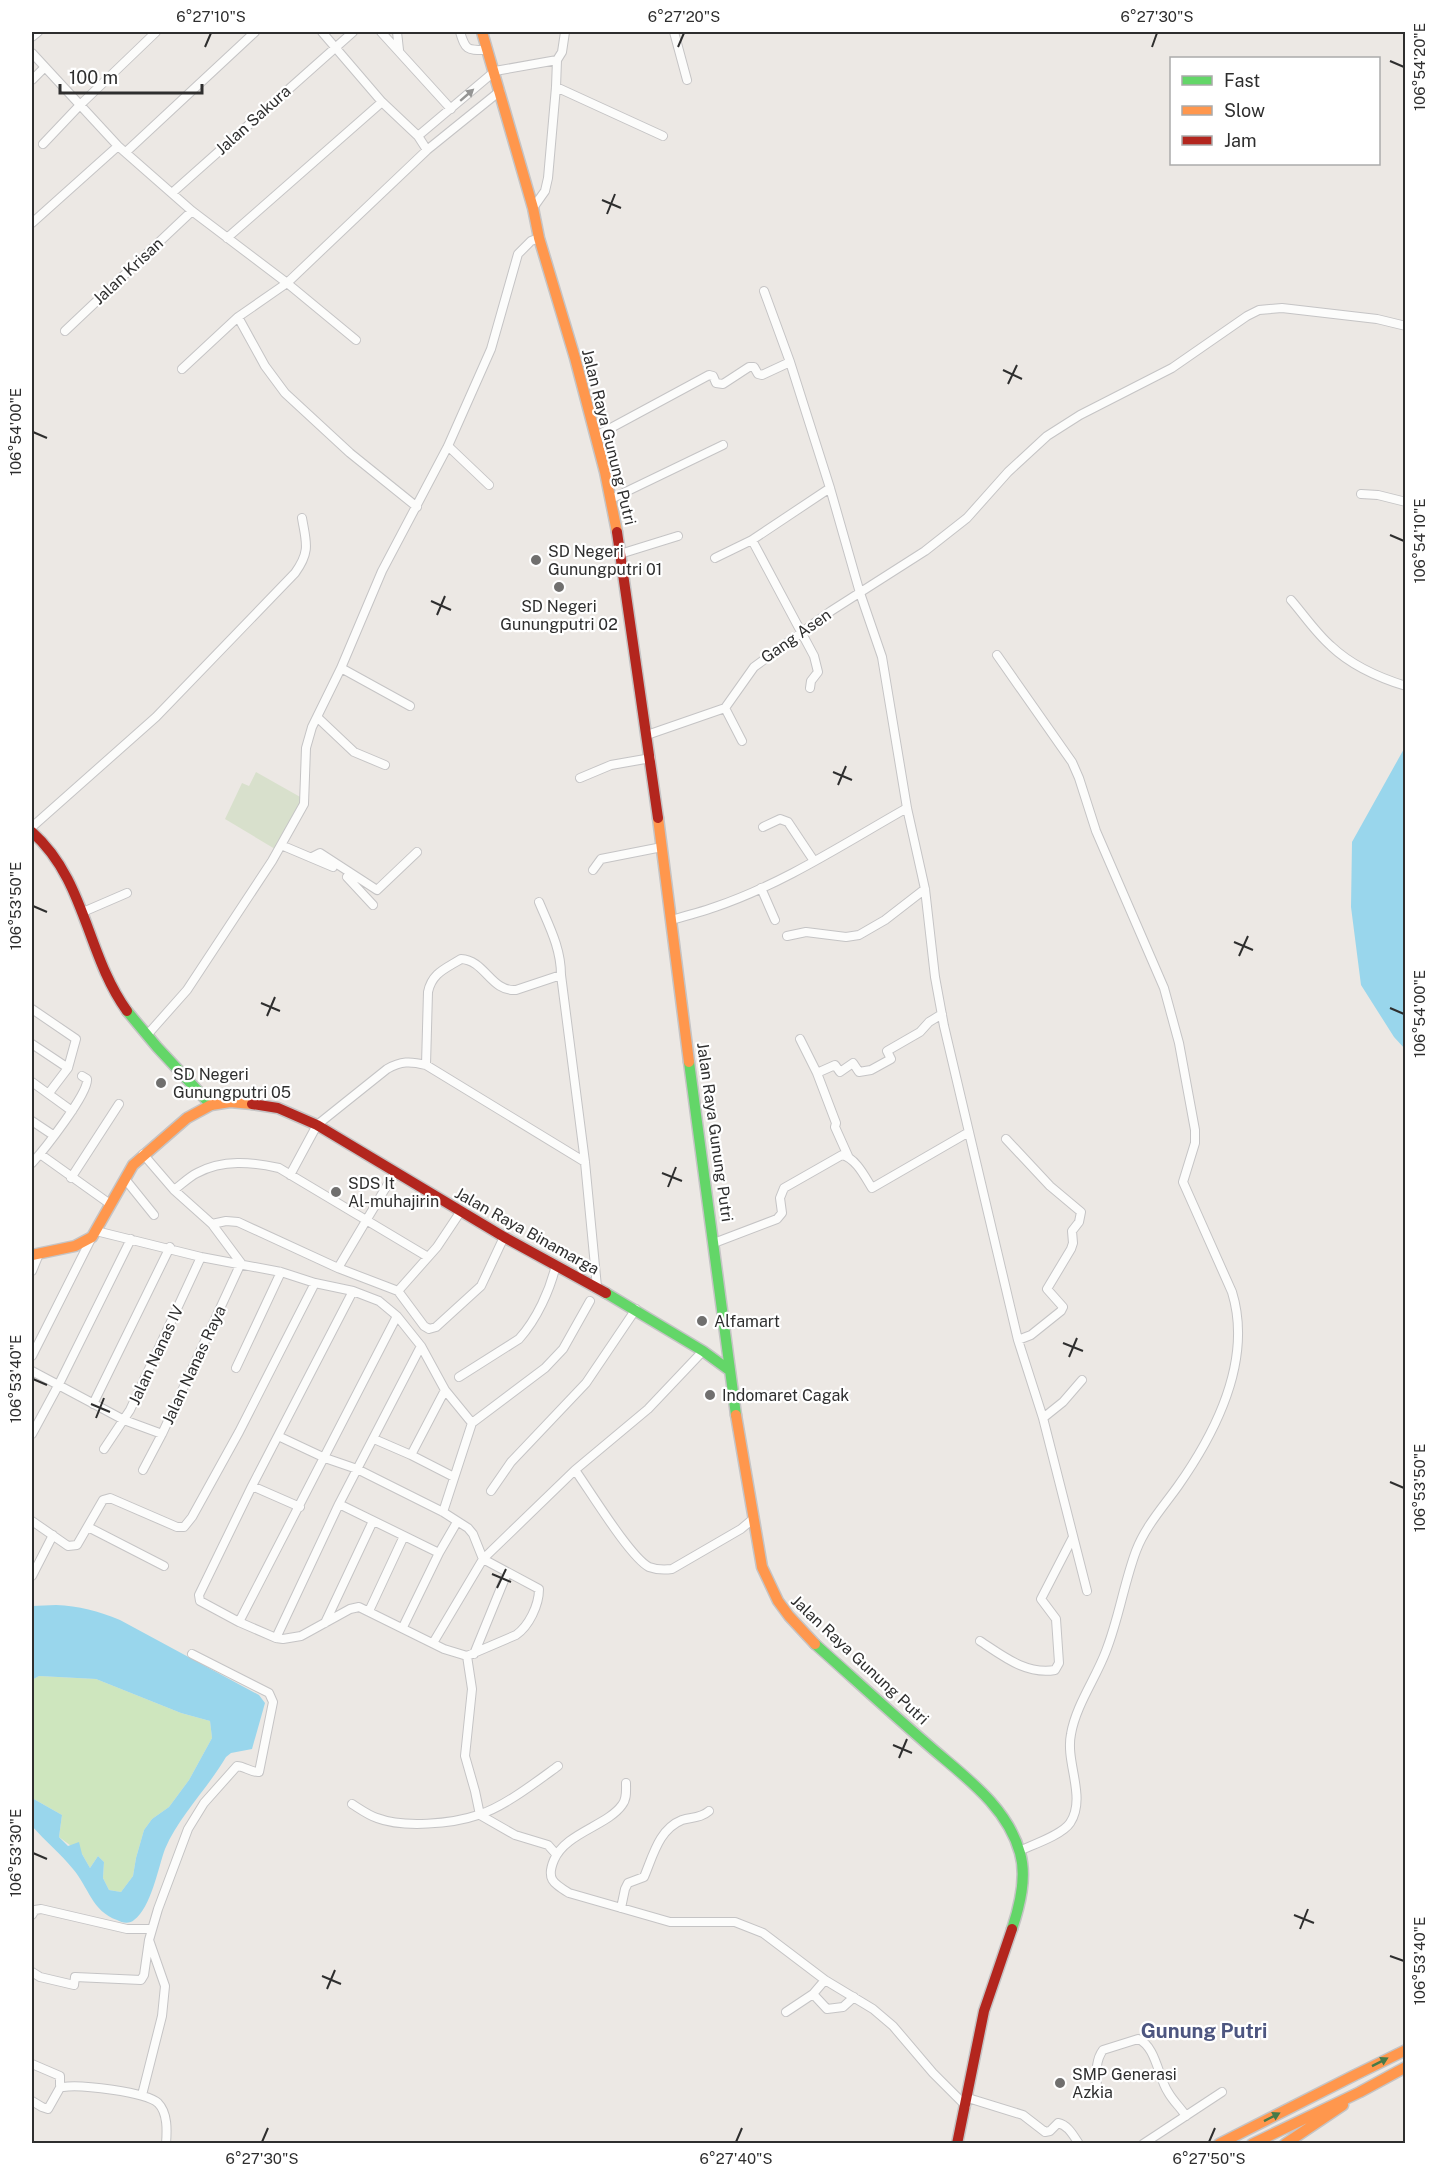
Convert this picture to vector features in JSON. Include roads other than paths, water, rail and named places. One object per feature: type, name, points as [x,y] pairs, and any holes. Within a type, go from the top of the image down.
[{"type":"main road","name":"Jalan Raya Gunung Putri","points":[[482,32],[495,71],[533,208],[539,238],[596,436],[620,554],[651,758],[729,1370],[759,1559],[766,1582],[783,1610],[835,1662],[982,1792],[1015,1838],[1019,1851],[1023,1872],[1021,1895],[1015,1923],[985,2006],[957,2143]]},
{"type":"main road","points":[[32,832],[51,851],[66,876],[83,912],[99,962],[123,1006],[211,1106],[187,1118],[143,1154],[133,1165],[94,1234],[75,1246],[35,1254]]},
{"type":"main road","name":"Jalan Raya Binamarga","points":[[211,1106],[231,1102],[264,1105],[287,1111],[317,1125],[504,1237],[636,1310],[703,1351],[729,1370]]},
{"type":"main road","points":[[1219,2144],[1406,2050]]},
{"type":"main road","points":[[1252,2144],[1406,2067]]},
{"type":"main road","points":[[1285,2144],[1310,2129],[1360,2092]]},
{"type":"street","points":[[32,37],[38,32]]},
{"type":"street","points":[[43,144],[156,32]]},
{"type":"street","points":[[126,152],[255,32]]},
{"type":"street","points":[[322,32],[382,102],[418,136],[428,150]]},
{"type":"street","name":"Jalan Sakura","points":[[172,194],[353,32]]},
{"type":"street","points":[[381,32],[451,109]]},
{"type":"street","points":[[397,32],[399,52]]},
{"type":"street","points":[[460,32],[468,49],[487,50]]},
{"type":"street","points":[[533,208],[545,191],[548,178],[557,60],[562,52],[565,32]]},
{"type":"street","points":[[674,32],[687,80]]},
{"type":"street","points":[[32,53],[118,146],[172,194],[356,340]]},
{"type":"street","points":[[418,136],[495,71],[557,60]]},
{"type":"street","points":[[32,80],[44,68]]},
{"type":"street","points":[[556,87],[663,136]]},
{"type":"street","points":[[182,369],[238,317],[287,284],[428,150],[500,90]]},
{"type":"street","points":[[227,238],[382,102]]},
{"type":"street","points":[[32,223],[118,146]]},
{"type":"street","name":"Jalan Krisan","points":[[65,331],[192,211]]},
{"type":"street","points":[[147,1034],[187,990],[281,845],[304,804],[306,748],[317,717],[341,668],[382,571],[448,446],[490,349],[518,254],[531,241],[539,238]]},
{"type":"street","points":[[764,291],[790,362],[884,665],[907,808],[925,890],[935,977],[942,1014],[1018,1340],[1043,1418],[1087,1591]]},
{"type":"street","name":"Gang Asen","points":[[725,708],[754,667],[925,551],[967,519],[1008,472],[1047,436],[1080,415],[1172,368],[1253,313],[1270,308],[1282,308],[1377,318],[1406,326]]},
{"type":"street","points":[[238,317],[265,366],[285,393],[350,453],[417,507]]},
{"type":"street","points":[[596,436],[709,375],[713,376],[718,384],[723,384],[749,367],[753,367],[758,374],[762,375],[790,362]]},
{"type":"street","points":[[610,499],[723,445]]},
{"type":"street","points":[[448,446],[489,485]]},
{"type":"street","points":[[715,558],[752,540],[830,488]]},
{"type":"street","points":[[1360,494],[1378,495],[1406,502]]},
{"type":"street","points":[[32,827],[156,717],[295,573],[306,556],[307,547],[302,518]]},
{"type":"street","points":[[620,554],[678,536]]},
{"type":"street","points":[[752,540],[814,656],[818,669],[810,688]]},
{"type":"street","points":[[1291,600],[1330,646],[1346,658],[1386,679],[1406,686]]},
{"type":"street","points":[[997,655],[1072,762],[1096,831],[1164,987],[1179,1043],[1195,1130],[1195,1143],[1184,1182],[1232,1292],[1236,1307],[1238,1339],[1234,1371],[1212,1429],[1193,1464],[1136,1550],[1116,1624],[1071,1734],[1072,1773],[1077,1802],[1070,1823],[1064,1830],[1019,1851]]},
{"type":"street","points":[[341,668],[410,706]]},
{"type":"street","points":[[647,735],[725,708],[742,741]]},
{"type":"street","points":[[317,717],[354,752],[385,765]]},
{"type":"street","points":[[580,778],[611,765],[651,758]]},
{"type":"street","points":[[671,920],[716,907],[761,888],[907,808]]},
{"type":"street","points":[[763,827],[780,819],[788,822],[814,861]]},
{"type":"street","points":[[281,845],[336,868],[353,881],[373,905]]},
{"type":"street","points":[[593,870],[601,859],[662,847]]},
{"type":"street","points":[[312,857],[320,854],[377,890],[417,852]]},
{"type":"street","points":[[761,888],[775,920]]},
{"type":"street","points":[[787,936],[806,932],[846,937],[859,935],[885,920],[925,890]]},
{"type":"street","points":[[83,912],[127,893]]},
{"type":"street","points":[[539,902],[559,952],[585,1162],[597,1287]]},
{"type":"street","points":[[426,1065],[430,982],[434,976],[461,958],[474,961],[496,984],[510,991],[561,975]]},
{"type":"street","points":[[32,1009],[76,1039],[68,1068],[49,1093]]},
{"type":"street","points":[[817,1073],[835,1065],[840,1072],[853,1063],[859,1072],[871,1070],[891,1059],[887,1051],[892,1047],[910,1038],[942,1014]]},
{"type":"street","points":[[800,1039],[817,1073],[836,1123],[835,1127],[848,1156],[872,1188],[969,1132]]},
{"type":"street","points":[[32,1044],[68,1068]]},
{"type":"street","points":[[290,1175],[317,1125],[399,1062],[413,1061],[426,1065],[585,1162]]},
{"type":"street","points":[[32,1163],[72,1111],[87,1086],[87,1079],[82,1076]]},
{"type":"street","points":[[32,1082],[72,1111]]},
{"type":"street","points":[[71,1178],[119,1104]]},
{"type":"street","points":[[32,1121],[53,1135]]},
{"type":"street","points":[[1006,1139],[1050,1186],[1076,1206],[1082,1216],[1072,1231],[1073,1243],[1067,1258],[1047,1289],[1061,1303],[1063,1307],[1061,1311],[1031,1335],[1018,1340]]},
{"type":"street","points":[[40,1154],[110,1204]]},
{"type":"street","points":[[143,1154],[174,1190],[212,1224],[241,1263]]},
{"type":"street","points":[[714,1243],[777,1219],[782,1213],[780,1198],[784,1188],[842,1155],[848,1156]]},
{"type":"street","points":[[174,1190],[197,1172],[230,1162],[253,1162],[279,1168],[428,1257]]},
{"type":"street","points":[[338,1268],[395,1172]]},
{"type":"street","points":[[125,1179],[154,1215]]},
{"type":"street","points":[[398,1291],[428,1257],[461,1211]]},
{"type":"street","points":[[212,1224],[238,1222],[338,1268],[398,1291],[424,1326],[429,1329],[436,1326],[481,1286],[504,1237]]},
{"type":"street","points":[[32,1356],[94,1234],[131,1239],[170,1247],[201,1257],[281,1272],[315,1283],[353,1291],[379,1302],[397,1316],[421,1346],[445,1390],[472,1423]]},
{"type":"street","points":[[32,1434],[131,1239]]},
{"type":"street","points":[[93,1404],[170,1247]]},
{"type":"street","points":[[32,1271],[35,1254]]},
{"type":"street","name":"Jalan Nanas IV","points":[[104,1449],[124,1420],[201,1257]]},
{"type":"street","name":"Jalan Nanas Raya","points":[[32,1371],[124,1420],[162,1434],[241,1263]]},
{"type":"street","points":[[459,1377],[519,1339],[527,1330],[552,1281],[556,1265]]},
{"type":"street","points":[[236,1368],[281,1272]]},
{"type":"street","points":[[32,1521],[68,1546],[74,1546],[80,1544],[106,1498],[177,1527],[184,1527],[192,1518],[239,1432],[315,1283]]},
{"type":"street","points":[[278,1436],[325,1458],[357,1469],[443,1512],[468,1528],[473,1534],[483,1559],[539,1589],[539,1595],[529,1620],[522,1630],[471,1655],[433,1643],[369,1611],[355,1608],[301,1636],[276,1638],[239,1622],[200,1601],[199,1598],[252,1486],[353,1291]]},
{"type":"street","points":[[443,1512],[472,1423],[545,1368],[563,1349],[590,1301]]},
{"type":"street","points":[[491,1491],[511,1462],[586,1383],[636,1310]]},
{"type":"street","points":[[239,1622],[397,1316]]},
{"type":"street","points":[[276,1638],[339,1504],[421,1346]]},
{"type":"street","points":[[433,1643],[483,1559],[575,1470],[648,1408],[703,1351]]},
{"type":"street","points":[[1043,1418],[1063,1402],[1082,1380]]},
{"type":"street","points":[[411,1455],[445,1390]]},
{"type":"street","points":[[143,1470],[162,1434]]},
{"type":"street","points":[[374,1439],[454,1477]]},
{"type":"street","points":[[575,1470],[633,1552],[651,1568],[672,1569],[741,1529],[754,1518]]},
{"type":"street","points":[[252,1486],[300,1506]]},
{"type":"street","points":[[339,1504],[439,1553]]},
{"type":"street","points":[[325,1623],[373,1521]]},
{"type":"street","points":[[403,1627],[439,1553],[457,1522]]},
{"type":"street","points":[[88,1527],[164,1566]]},
{"type":"street","points":[[32,1576],[53,1535]]},
{"type":"street","points":[[369,1611],[405,1536]]},
{"type":"street","points":[[980,1641],[1019,1666],[1047,1671],[1055,1670],[1059,1664],[1056,1619],[1041,1599],[1073,1537]]},
{"type":"street","points":[[480,1815],[476,1791],[465,1756],[472,1689],[471,1655],[507,1573]]},
{"type":"street","points":[[32,1972],[40,1977],[74,1985],[75,1977],[141,1980],[144,1976],[152,1929],[183,1839],[204,1803],[237,1766],[259,1772],[273,1702],[269,1693],[192,1654]]},
{"type":"street","points":[[352,1804],[375,1817],[403,1822],[442,1822],[480,1815],[516,1795],[558,1766]]},
{"type":"street","points":[[626,1783],[625,1798],[618,1810],[574,1839],[556,1854],[550,1876],[556,1885],[569,1893],[604,1905],[670,1922],[744,1924],[772,1939],[825,1980],[873,2009],[893,2026],[933,2073],[967,2102],[1023,2115],[1045,2132],[1050,2131],[1058,2123],[1062,2124],[1079,2144]]},
{"type":"street","points":[[621,1908],[628,1883],[644,1877],[657,1846],[671,1826],[685,1819],[697,1818],[709,1811]]},
{"type":"street","points":[[480,1815],[515,1835],[548,1845],[556,1854]]},
{"type":"street","points":[[32,1915],[39,1909],[127,1929],[152,1929]]},
{"type":"street","points":[[142,2095],[162,2016],[165,1986],[149,1940]]},
{"type":"street","points":[[786,2012],[813,1994],[825,1980]]},
{"type":"street","points":[[813,1994],[827,2009],[843,2007],[854,1996]]},
{"type":"street","points":[[1097,2092],[1097,2061],[1103,2050],[1118,2047],[1138,2038],[1151,2051],[1164,2086],[1186,2116]]},
{"type":"street","points":[[32,2064],[60,2076],[61,2086],[48,2109],[32,2101]]},
{"type":"street","points":[[61,2086],[142,2095],[159,2104],[167,2128],[166,2144]]},
{"type":"street","points":[[1143,2144],[1222,2092]]},
{"type":"water","points":[[1405,747],[1405,1049],[1394,1037],[1361,985],[1351,907],[1352,842]]},
{"type":"water","points":[[32,1606],[73,1606],[120,1620],[259,1695],[265,1703],[252,1749],[231,1753],[226,1757],[171,1837],[145,1907],[134,1920],[126,1923],[109,1916],[96,1905],[73,1869],[32,1826],[32,1798],[62,1815],[59,1837],[68,1846],[79,1842],[82,1854],[90,1868],[98,1856],[104,1862],[103,1878],[109,1890],[121,1892],[133,1876],[144,1830],[152,1819],[169,1807],[189,1780],[212,1738],[210,1721],[181,1713],[96,1679],[39,1676],[32,1680]]},
{"type":"place","name":"SD Negeri Gunungputri 01","points":[[536,560]]},
{"type":"place","name":"SD Negeri Gunungputri 02","points":[[559,587]]},
{"type":"place","name":"SD Negeri Gunungputri 05","points":[[161,1083]]},
{"type":"place","name":"SDS It Al-muhajirin","points":[[336,1192]]},
{"type":"place","name":"Alfamart","points":[[702,1321]]},
{"type":"place","name":"Indomaret Cagak","points":[[710,1395]]},
{"type":"place","name":"SMP Generasi Azkia","points":[[1060,2083]]},
{"type":"district","name":"Gunung Putri","points":[[1204,2031]]}]
